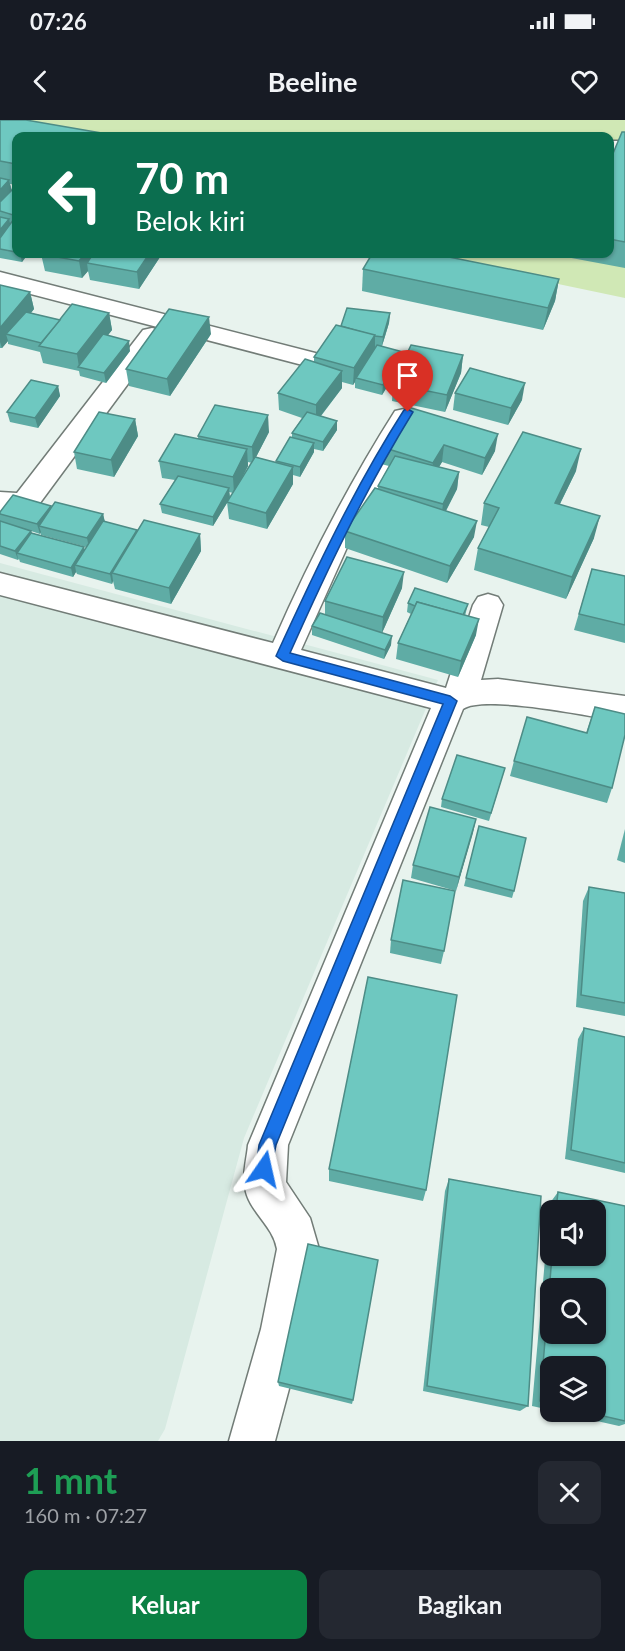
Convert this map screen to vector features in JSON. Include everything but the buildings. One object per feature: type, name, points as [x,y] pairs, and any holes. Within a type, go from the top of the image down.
[{"type":"street","points":[[0,279],[314,360]]},
{"type":"street","points":[[2,508],[27,500],[163,320]]},
{"type":"street","points":[[283,656],[331,548],[374,466],[408,412]]},
{"type":"street","points":[[0,584],[283,656],[456,697],[498,691],[625,709]]},
{"type":"street","points":[[252,1441],[283,1329],[297,1249],[295,1233],[265,1187],[268,1145],[456,697],[488,605]]},
{"type":"shaded area","points":[[0,563],[438,680],[244,1138],[165,1429],[158,1441],[0,1441]]},
{"type":"green space","points":[[0,120],[625,120],[625,298],[433,258],[614,258],[614,132],[12,132]]},
{"type":"route","points":[[264,1169],[268,1145],[450,701],[283,656],[321,567],[374,466],[408,412]]}]
